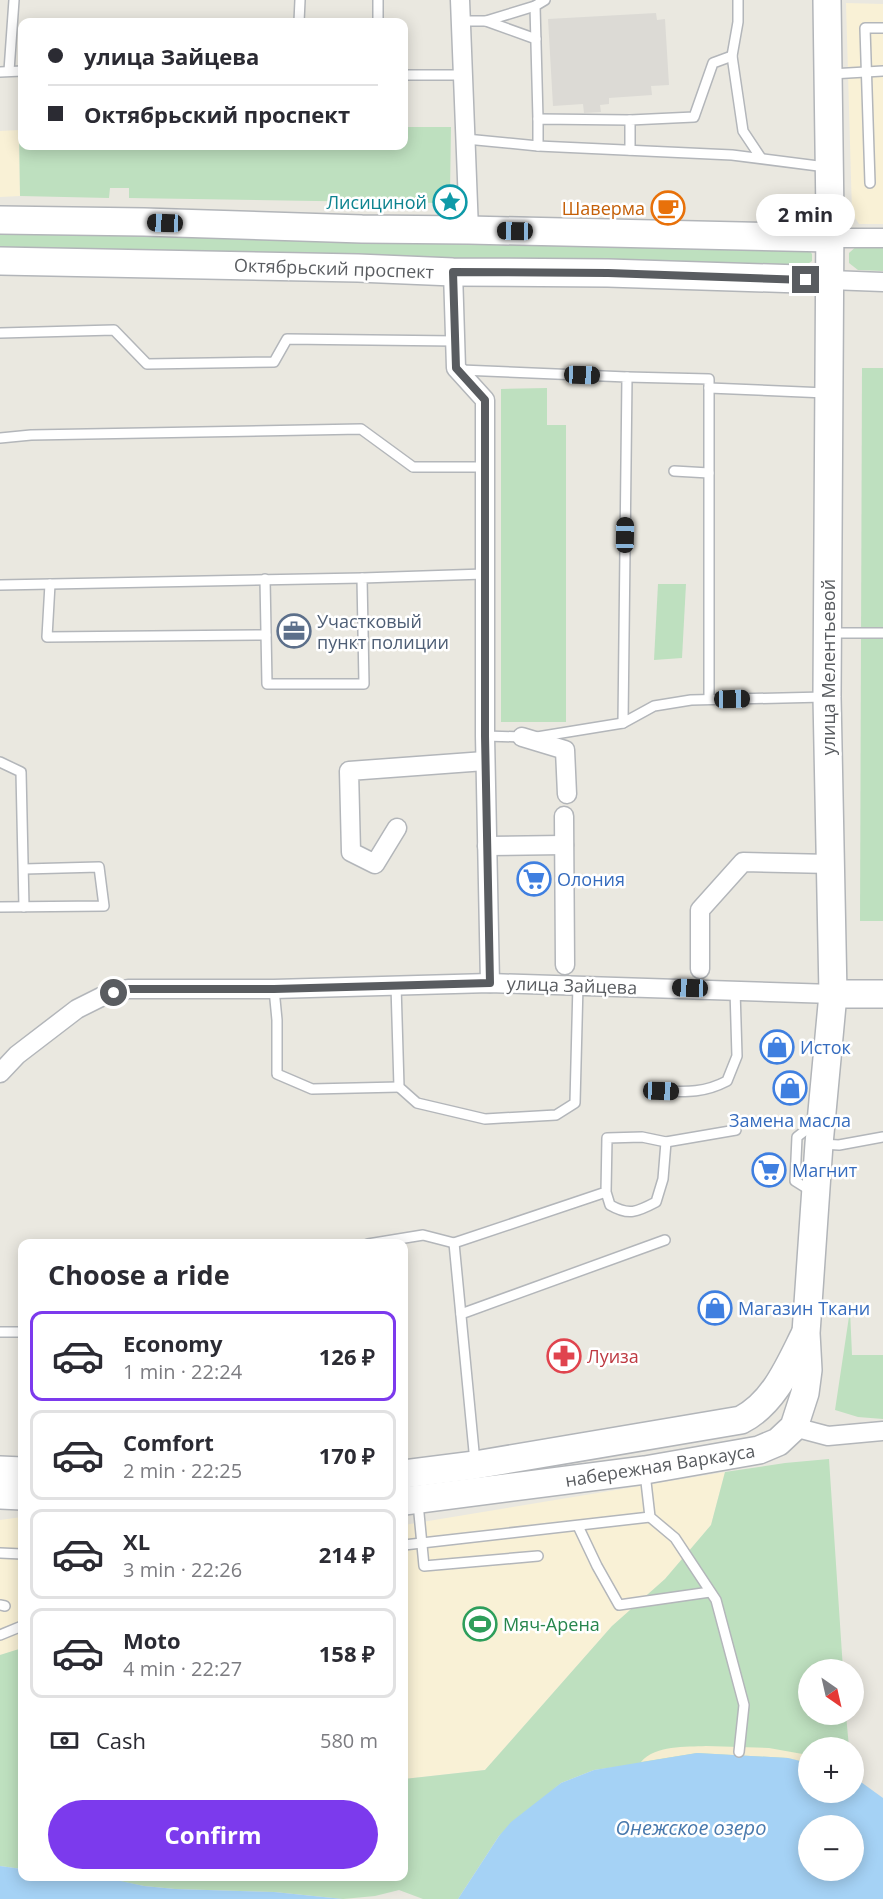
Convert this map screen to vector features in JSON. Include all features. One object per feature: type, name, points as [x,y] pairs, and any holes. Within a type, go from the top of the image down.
[{"type":"main road","name":"улица Мелентьевой","points":[[806,1333],[819,1144],[833,994],[827,697],[830,280],[827,0]]},
{"type":"main road","points":[[0,220],[144,222],[362,230],[469,230],[829,238]]},
{"type":"main road","points":[[142,263],[148,252],[149,238],[144,222]]},
{"type":"main road","points":[[358,268],[349,256],[349,241],[362,230]]},
{"type":"main road","points":[[608,233],[617,248],[616,261],[608,273]]},
{"type":"main road","name":"Октябрьский проспект","points":[[0,261],[453,272],[608,273],[830,280]]},
{"type":"main road","name":"улица Зайцева","points":[[833,994],[883,994]]},
{"type":"main road","points":[[786,1435],[805,1393],[808,1370],[806,1333]]},
{"type":"main road","name":"набережная Варкауса","points":[[408,1473],[475,1465],[741,1420],[761,1406],[778,1385],[806,1333]]},
{"type":"main road","points":[[761,1406],[776,1404],[783,1408],[787,1416],[786,1435]]},
{"type":"main road","name":"набережная Варкауса","points":[[411,1501],[645,1470],[759,1450],[786,1435]]},
{"type":"main road","points":[[0,1470],[18,1471]]},
{"type":"main road","points":[[0,1495],[18,1496]]},
{"type":"street","points":[[460,0],[459,21],[469,230]]},
{"type":"street","points":[[829,238],[883,238]]},
{"type":"street","points":[[453,272],[456,368],[485,400],[485,761],[490,983]]},
{"type":"street","name":"Октябрьский проспект","points":[[830,280],[883,282]]},
{"type":"street","points":[[522,737],[565,750],[567,794]]},
{"type":"street","points":[[397,828],[375,864],[351,852],[349,771],[485,761]]},
{"type":"street","points":[[564,816],[565,964]]},
{"type":"street","points":[[487,846],[564,845]]},
{"type":"street","points":[[700,969],[700,910],[743,862],[831,864]]},
{"type":"street","name":"улица Зайцева","points":[[0,1073],[17,1055],[77,1009],[100,997],[128,989],[274,989],[490,983],[578,984],[833,994]]},
{"type":"street","points":[[786,1435],[828,1436],[883,1431]]},
{"type":"lane","points":[[5,71],[14,0]]},
{"type":"lane","points":[[299,18],[300,0]]},
{"type":"lane","points":[[378,0],[378,18]]},
{"type":"lane","points":[[459,21],[486,21],[535,6],[545,0]]},
{"type":"lane","points":[[738,0],[738,22],[732,56],[743,131],[761,158]]},
{"type":"lane","points":[[535,6],[538,146]]},
{"type":"lane","points":[[486,21],[536,39]]},
{"type":"lane","points":[[870,183],[865,28],[883,28]]},
{"type":"lane","points":[[538,119],[630,120],[694,117],[713,63],[732,56]]},
{"type":"lane","points":[[828,74],[883,71]]},
{"type":"lane","points":[[408,75],[462,75]]},
{"type":"lane","points":[[630,120],[630,150]]},
{"type":"lane","points":[[466,139],[538,146],[761,158],[829,167]]},
{"type":"lane","points":[[0,333],[114,330],[147,364],[274,362],[287,339],[455,341]]},
{"type":"lane","points":[[456,368],[465,371],[709,379],[709,699]]},
{"type":"lane","points":[[623,723],[627,376]]},
{"type":"lane","points":[[709,388],[828,393]]},
{"type":"lane","points":[[0,438],[31,435],[361,429],[413,466],[484,467]]},
{"type":"lane","points":[[674,471],[709,473]]},
{"type":"lane","points":[[0,585],[484,574]]},
{"type":"lane","points":[[265,579],[267,684],[364,684],[362,578]]},
{"type":"lane","points":[[50,584],[47,637],[266,635]]},
{"type":"lane","points":[[827,633],[883,633]]},
{"type":"lane","points":[[485,736],[540,737],[623,723],[654,706],[709,699],[827,697]]},
{"type":"lane","points":[[0,762],[21,772],[24,907]]},
{"type":"lane","points":[[0,907],[104,906],[99,867],[24,868]]},
{"type":"lane","points":[[274,989],[277,1020],[277,1074],[312,1089],[399,1087],[417,1103],[485,1119],[556,1115],[575,1103],[578,984]]},
{"type":"lane","points":[[396,985],[399,1087]]},
{"type":"lane","points":[[661,1091],[695,1092],[727,1081],[737,1056],[735,990]]},
{"type":"lane","points":[[666,1142],[663,1179],[656,1202],[639,1211],[622,1212],[610,1205],[606,1192],[607,1138],[642,1137],[666,1142],[736,1130]]},
{"type":"lane","points":[[819,1144],[839,1145],[883,1137]]},
{"type":"lane","points":[[399,1239],[423,1235],[454,1243],[606,1192]]},
{"type":"lane","points":[[461,1314],[665,1240]]},
{"type":"lane","points":[[454,1243],[475,1465]]},
{"type":"lane","points":[[0,1332],[18,1332]]},
{"type":"lane","points":[[645,1470],[651,1517],[675,1538],[716,1600],[744,1705],[738,1752]]},
{"type":"lane","points":[[411,1501],[424,1566],[538,1556]]},
{"type":"lane","points":[[408,1545],[651,1517]]},
{"type":"lane","points":[[578,1526],[619,1605],[710,1592]]},
{"type":"lane","points":[[0,1553],[18,1554]]},
{"type":"lane","points":[[0,1635],[18,1628]]},
{"type":"shaded area","points":[[846,3],[883,4],[883,224],[859,224],[852,213]]},
{"type":"shaded area","points":[[656,13],[657,20],[665,19],[669,85],[651,86],[652,95],[609,98],[609,104],[600,105],[601,112],[584,113],[583,104],[553,106],[548,19]]},
{"type":"shaded area","points":[[18,130],[20,196],[0,197],[0,131]]},
{"type":"shaded area","points":[[725,1472],[711,1525],[665,1579],[612,1626],[485,1770],[408,1779],[408,1524]]},
{"type":"shaded area","points":[[18,1518],[18,1650],[0,1655],[0,1520]]},
{"type":"green space","points":[[408,127],[451,127],[450,193],[441,193],[441,203],[129,198],[129,188],[110,188],[109,198],[20,196],[19,150],[408,150]]},
{"type":"green space","points":[[0,229],[805,245],[812,254],[812,261],[802,268],[0,251]]},
{"type":"green space","points":[[859,244],[883,245],[883,271],[858,270],[849,263],[849,253]]},
{"type":"green space","points":[[862,368],[883,368],[883,921],[860,921]]},
{"type":"green space","points":[[547,388],[547,425],[566,425],[566,722],[501,722],[501,389]]},
{"type":"green space","points":[[658,584],[686,584],[682,658],[654,660]]},
{"type":"green space","points":[[850,1310],[852,1355],[883,1355],[883,1419],[858,1417],[835,1410]]},
{"type":"green space","points":[[829,1459],[842,1659],[798,1659],[798,1725],[847,1725],[848,1737],[798,1737],[798,1760],[788,1758],[616,1767],[594,1770],[561,1783],[499,1836],[458,1899],[423,1899],[399,1890],[375,1896],[343,1899],[274,1892],[175,1889],[119,1881],[408,1881],[408,1779],[485,1770],[612,1626],[665,1579],[711,1525],[725,1472]]},
{"type":"green space","points":[[18,1649],[18,1868],[0,1866],[0,1655]]},
{"type":"sand","points":[[680,1747],[769,1748],[798,1753],[798,1760],[697,1753],[641,1762],[654,1752]]},
{"type":"water","name":"Онежское озеро","points":[[697,1753],[798,1760],[798,1803],[864,1803],[864,1784],[883,1798],[883,1899],[458,1899],[499,1836],[511,1822],[561,1783],[594,1770]]},
{"type":"water","points":[[0,1866],[18,1868],[18,1881],[121,1881],[175,1889],[274,1892],[343,1899],[0,1899]]},
{"type":"place","name":"Лисициной","points":[[450,202]]},
{"type":"place","name":"Шаверма","points":[[668,208]]},
{"type":"place","name":"Участковый пункт полиции","points":[[294,631]]},
{"type":"place","name":"Олония","points":[[534,879]]},
{"type":"place","name":"Исток","points":[[777,1047]]},
{"type":"place","name":"Замена масла","points":[[790,1088]]},
{"type":"place","name":"Магнит","points":[[769,1170]]},
{"type":"place","name":"Магазин Ткани","points":[[715,1308]]},
{"type":"place","name":"Луиза","points":[[564,1356]]},
{"type":"place","name":"Мяч-Арена","points":[[480,1624]]},
{"type":"route","points":[[114,993],[128,989],[274,989],[490,983],[485,736],[485,400],[456,368],[453,272],[608,273],[806,280]]}]
